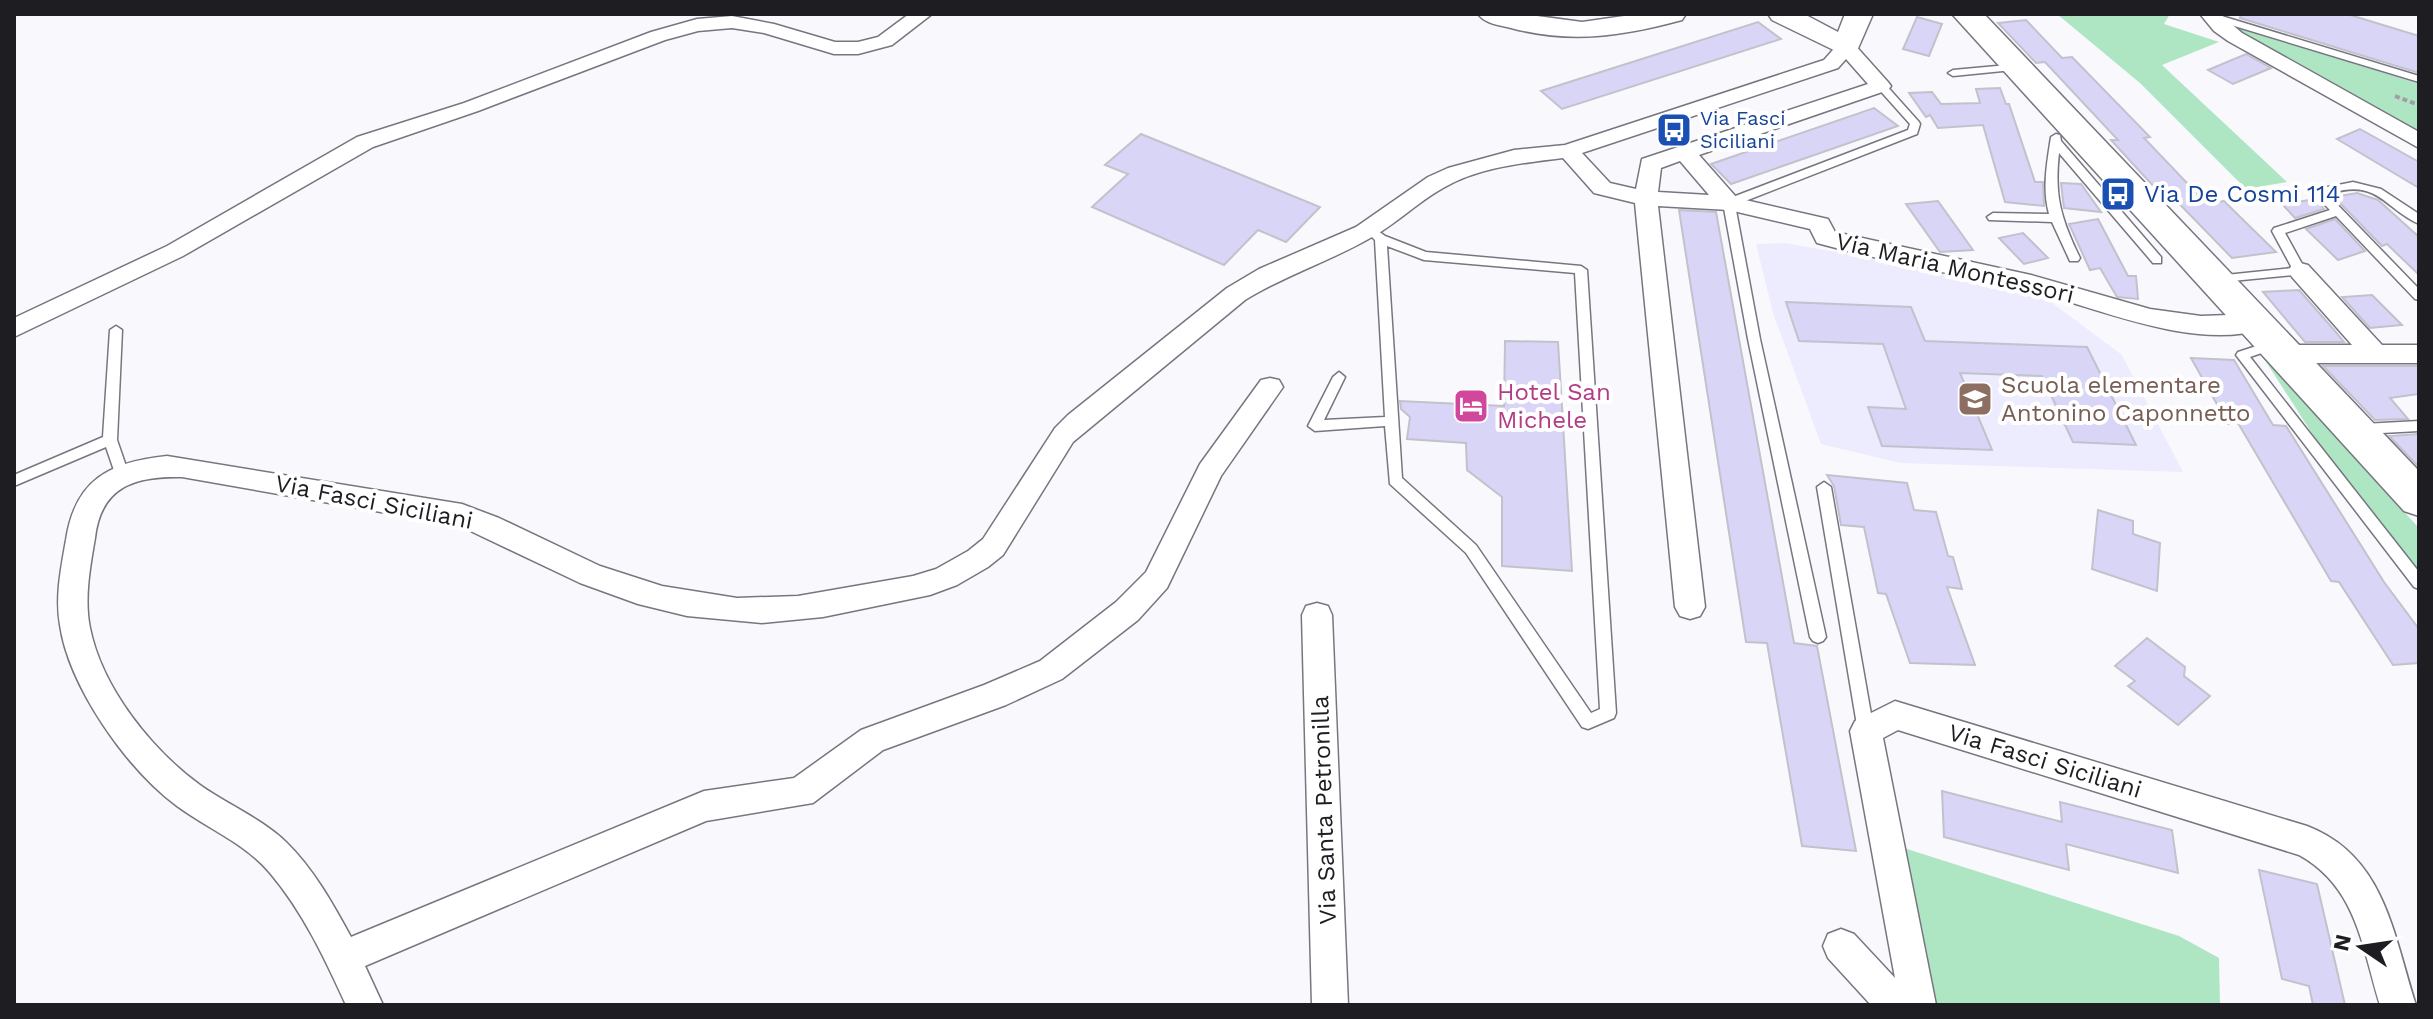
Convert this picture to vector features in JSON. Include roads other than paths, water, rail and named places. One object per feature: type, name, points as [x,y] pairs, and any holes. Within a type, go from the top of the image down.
[{"type":"main road","points":[[1492,14],[1535,26],[1581,32],[1626,27],[1672,14]]},
{"type":"main road","points":[[1782,14],[1846,47],[1859,14]]},
{"type":"main road","points":[[1967,14],[2019,67],[2057,126],[2216,280],[2419,499]]},
{"type":"street","points":[[14,328],[155,261],[365,142],[485,102],[658,36],[697,25],[732,22],[767,28],[834,48],[858,48],[885,41],[922,14]]},
{"type":"street","points":[[2210,15],[2235,37],[2419,141]]},
{"type":"street","points":[[1690,607],[1646,198],[1650,164],[1881,86],[1846,47]]},
{"type":"street","name":"Via Fasci Siciliani","points":[[116,479],[146,468],[182,467],[462,515],[491,524],[583,572],[634,590],[728,611],[809,607],[919,589],[960,572],[993,547],[1064,435],[1236,294],[1267,275],[1375,234],[1436,182],[1456,173],[1514,157],[1568,151],[1831,64],[1846,47]]},
{"type":"street","points":[[1568,151],[1602,188],[1646,198],[1729,203]]},
{"type":"street","points":[[1685,153],[1729,203]]},
{"type":"street","name":"Via Maria Montessori","points":[[1729,203],[1820,224],[1825,238],[2031,283],[2150,317],[2272,340],[2375,354],[2419,354]]},
{"type":"street","points":[[1770,230],[1825,238]]},
{"type":"street","points":[[2300,271],[2375,354]]},
{"type":"street","points":[[343,958],[704,806],[801,792],[872,740],[995,695],[1051,670],[1127,611],[1157,580],[1210,471],[1270,387]]},
{"type":"street","points":[[116,479],[88,505],[82,517],[73,599],[74,627],[87,670],[127,731],[169,780],[281,861],[319,914],[365,1005]]},
{"type":"street","name":"Via Santa Petronilla","points":[[1317,615],[1330,1005]]},
{"type":"street","name":"Via Fasci Siciliani","points":[[1866,731],[1895,715],[2307,842],[2332,854],[2358,884],[2365,900],[2398,1005]]},
{"type":"street","points":[[1866,731],[1918,1005]]},
{"type":"street","points":[[1841,946],[1895,1005]]},
{"type":"lane","points":[[2210,15],[2419,79]]},
{"type":"lane","points":[[1953,73],[2019,67]]},
{"type":"lane","points":[[1818,637],[1754,339],[1729,203],[1913,132],[1915,124],[1881,86]]},
{"type":"lane","points":[[2057,126],[2048,190],[2055,218],[2074,258]]},
{"type":"lane","points":[[2057,126],[2157,260]]},
{"type":"lane","points":[[2419,220],[2381,192],[2367,186],[2351,185],[2327,191],[2325,199],[2419,296]]},
{"type":"lane","points":[[2216,280],[2300,271],[2278,231],[2338,211]]},
{"type":"lane","points":[[1993,217],[2055,218]]},
{"type":"lane","points":[[1375,234],[1424,256],[1581,270],[1608,713],[1588,722],[1471,549],[1395,480],[1375,234]]},
{"type":"lane","points":[[116,330],[110,440],[116,479]]},
{"type":"lane","points":[[2272,340],[2242,355],[2419,583]]},
{"type":"lane","points":[[1339,377],[1315,426],[1392,421]]},
{"type":"lane","points":[[2354,430],[2419,426]]},
{"type":"lane","points":[[14,481],[110,440]]},
{"type":"lane","points":[[1824,487],[1866,731]]},
{"type":"place","name":"Via Fasci Siciliani","points":[[1674,130]]},
{"type":"place","name":"Via De Cosmi 114","points":[[2118,194]]},
{"type":"place","name":"Scuola elementare Antonino Caponnetto","points":[[1975,399]]},
{"type":"place","name":"Hotel San Michele","points":[[1471,406]]}]
